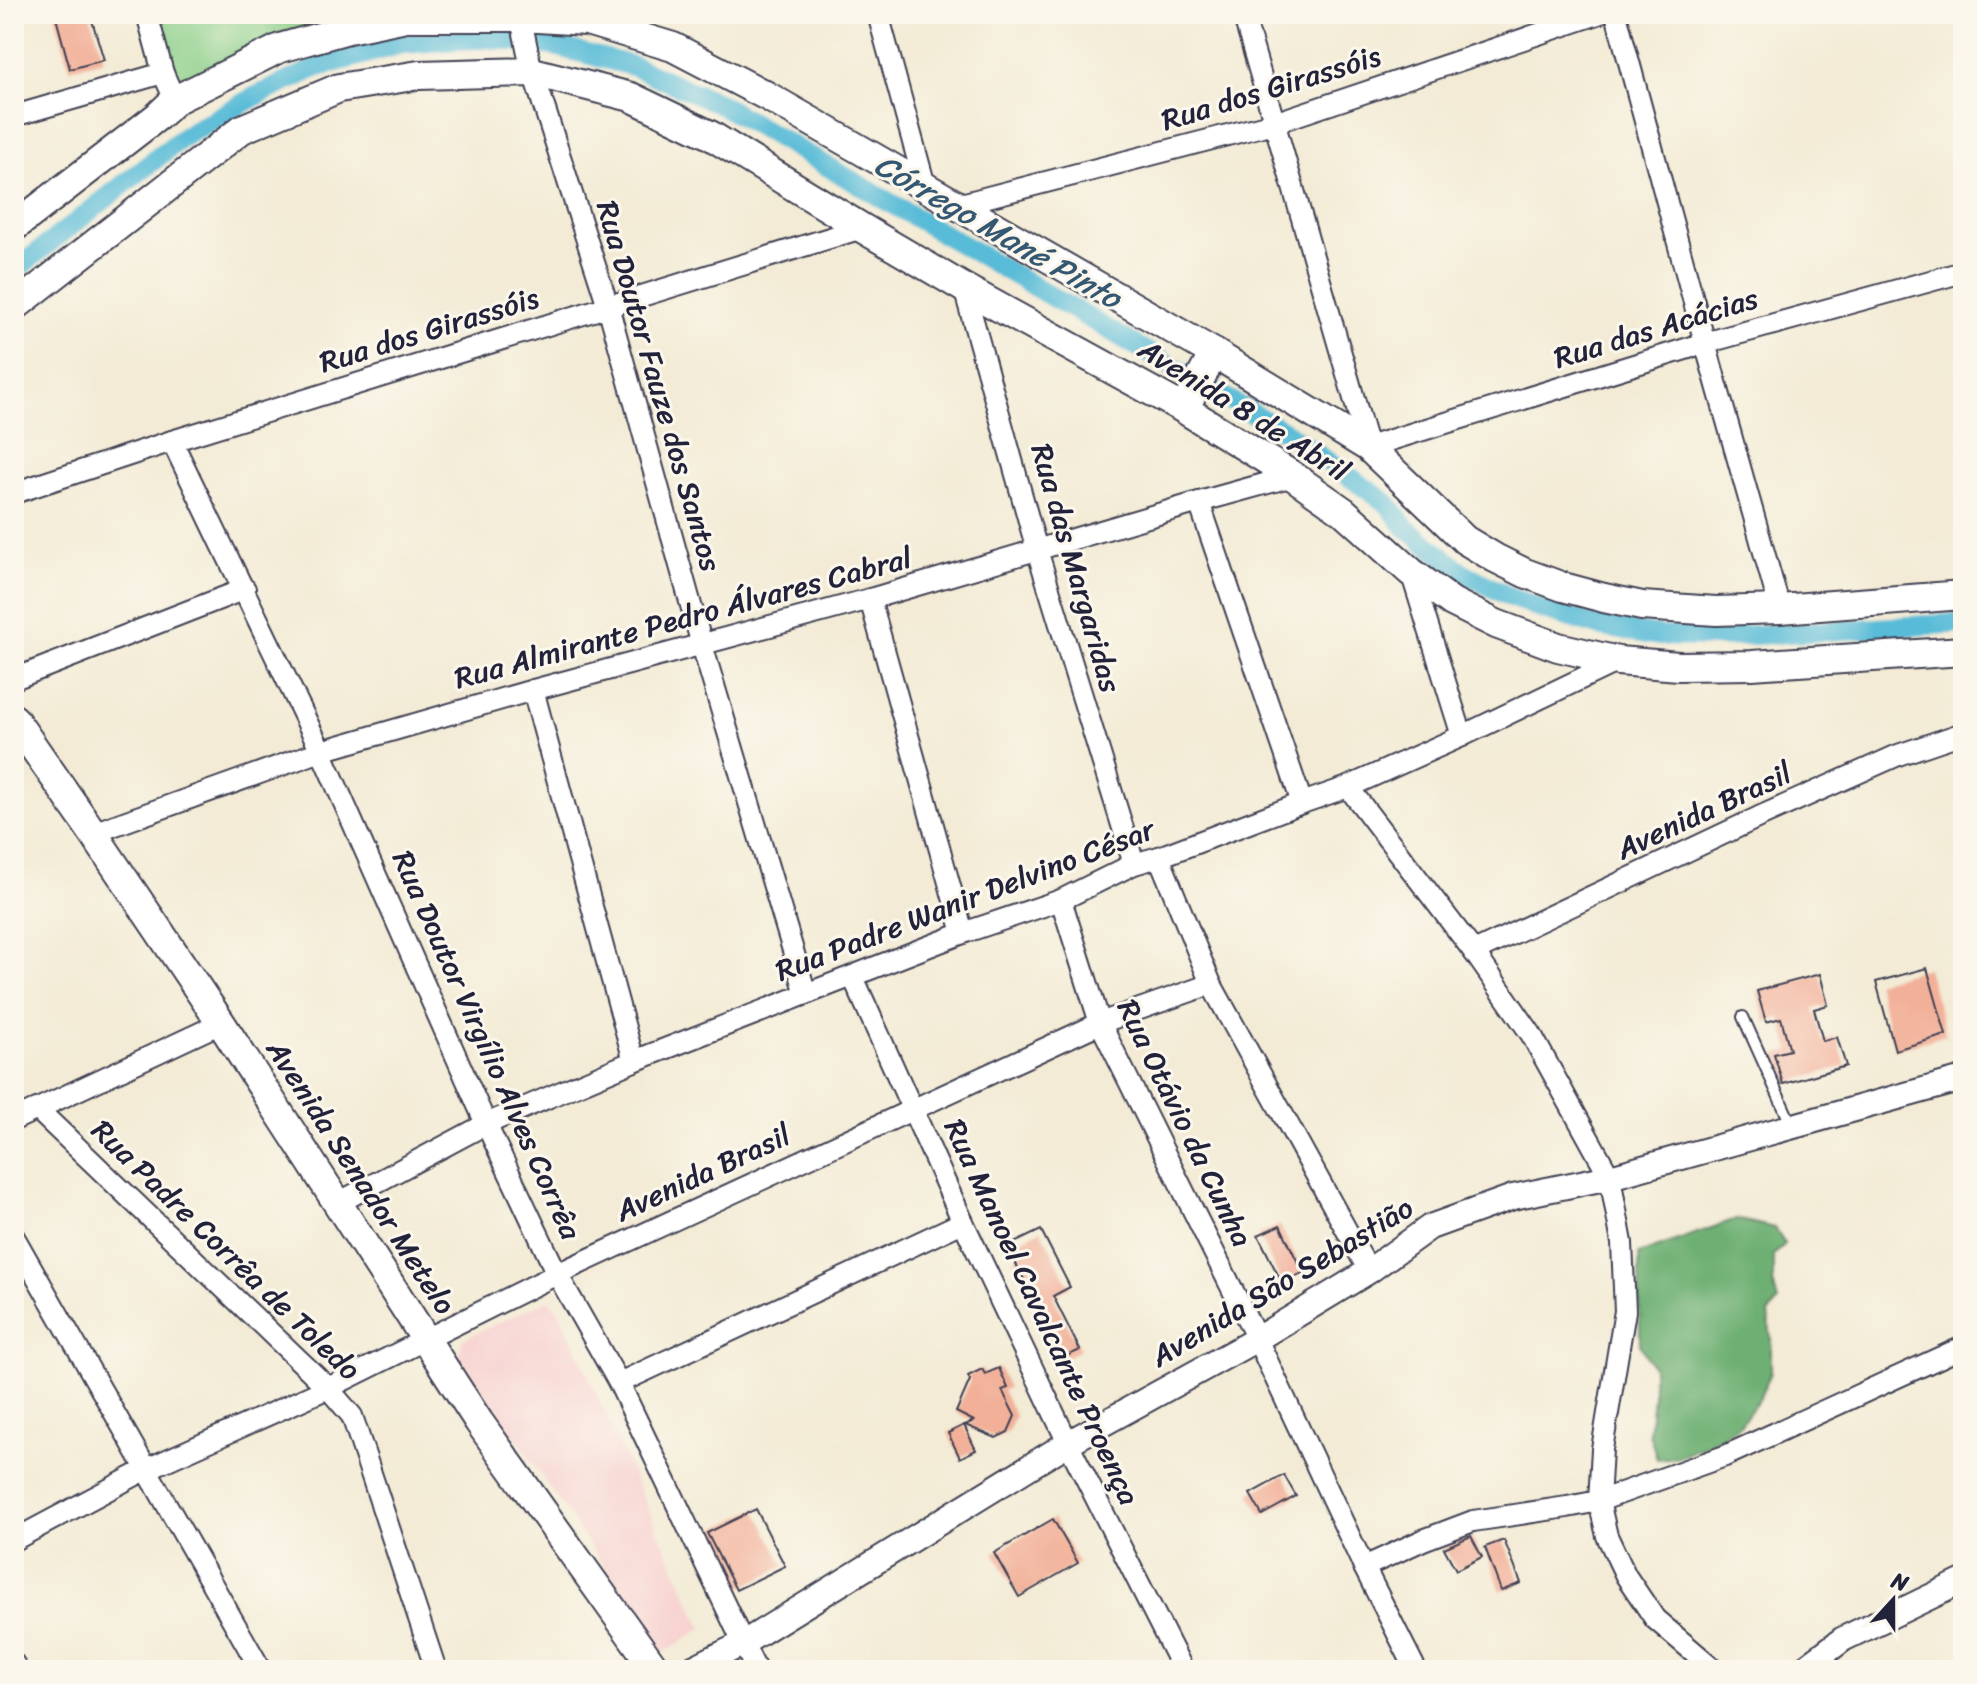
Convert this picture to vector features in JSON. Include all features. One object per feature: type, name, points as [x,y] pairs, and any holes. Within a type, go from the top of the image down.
[{"type":"main road","name":"Avenida 8 de Abril","points":[[14,227],[175,100],[280,48],[406,17],[587,21],[673,47],[767,96],[925,186],[1210,360],[1368,447],[1465,540],[1525,573],[1563,587],[1642,606],[1716,611],[1963,595]]},
{"type":"main road","name":"Avenida 8 de Abril","points":[[14,307],[242,129],[339,88],[419,75],[532,68],[631,97],[710,135],[964,288],[1189,400],[1343,511],[1411,572],[1452,602],[1496,624],[1558,647],[1618,661],[1679,666],[1752,665],[1963,651]]},
{"type":"main road","points":[[1189,400],[1210,360]]},
{"type":"main road","name":"Avenida Senador Metelo","points":[[14,719],[221,1023],[479,1422],[656,1670]]},
{"type":"street","points":[[147,14],[163,73],[175,100]]},
{"type":"street","points":[[878,14],[925,186]]},
{"type":"street","points":[[1243,14],[1368,447]]},
{"type":"street","name":"Rua dos Girassóis","points":[[957,205],[1274,123],[1598,14]]},
{"type":"street","points":[[1616,14],[1780,609]]},
{"type":"street","name":"Rua Doutor Fauze dos Santos","points":[[521,20],[532,68],[608,306],[702,645],[806,994]]},
{"type":"street","points":[[14,116],[163,73]]},
{"type":"street","name":"Rua dos Girassóis","points":[[14,493],[172,441],[862,228]]},
{"type":"street","name":"Rua das Acácias","points":[[1368,447],[1705,343],[1963,272]]},
{"type":"street","name":"Rua das Margaridas","points":[[964,288],[1037,550],[1134,864]]},
{"type":"street","name":"Rua Doutor Virgílio Alves Corrêa","points":[[172,441],[321,751],[486,1124],[557,1274],[619,1383],[756,1670]]},
{"type":"street","name":"Rua Almirante Pedro Álvares Cabral","points":[[93,833],[321,751],[870,599],[1293,476]]},
{"type":"street","points":[[1199,502],[1302,803]]},
{"type":"street","points":[[1411,572],[1462,736]]},
{"type":"street","points":[[14,679],[245,589]]},
{"type":"street","points":[[870,599],[963,933]]},
{"type":"street","name":"Rua Padre Wanir Delvino César","points":[[338,1203],[486,1124],[634,1061],[963,933],[1061,900],[1134,864],[1348,787],[1618,661]]},
{"type":"street","points":[[533,690],[634,1061]]},
{"type":"street","name":"Avenida Brasil","points":[[1474,952],[1759,817],[1898,755],[1963,733]]},
{"type":"street","points":[[1348,787],[1474,952],[1531,1034],[1610,1177],[1622,1243],[1625,1311],[1602,1449],[1599,1501],[1607,1536],[1626,1576],[1655,1619],[1715,1670]]},
{"type":"street","points":[[1159,857],[1211,984],[1369,1271]]},
{"type":"street","name":"Rua Otávio da Cunha","points":[[1061,900],[1100,1023],[1416,1670]]},
{"type":"street","name":"Rua Manoel Cavalcante Proença","points":[[853,977],[963,1222],[1068,1443],[1183,1670]]},
{"type":"street","name":"Avenida Brasil","points":[[14,1540],[147,1469],[328,1388],[557,1274],[913,1108],[1100,1023],[1211,984]]},
{"type":"street","points":[[14,1120],[221,1023]]},
{"type":"street","name":"Avenida São Sebastião","points":[[689,1670],[742,1644],[1068,1443],[1257,1339],[1369,1271],[1430,1227],[1513,1197],[1610,1177],[1963,1079]]},
{"type":"street","name":"Rua Padre Corrêa de Toledo","points":[[37,1109],[328,1388],[352,1416],[436,1670]]},
{"type":"street","points":[[619,1383],[963,1222]]},
{"type":"street","points":[[14,1237],[261,1670]]},
{"type":"street","points":[[1364,1567],[1473,1521],[1599,1501],[1725,1456],[1963,1347]]},
{"type":"street","points":[[1802,1670],[1843,1639],[1963,1581]]},
{"type":"street","points":[[14,1664],[17,1670]]},
{"type":"lane","points":[[1743,1017],[1792,1126]]},
{"type":"shaded area","points":[[548,1300],[559,1311],[702,1628],[663,1653],[459,1355],[463,1339]]},
{"type":"green space","points":[[155,14],[391,14],[182,84],[175,81]]},
{"type":"green space","points":[[1736,1219],[1774,1228],[1785,1244],[1773,1256],[1773,1282],[1778,1302],[1768,1314],[1771,1372],[1760,1398],[1740,1425],[1716,1441],[1679,1457],[1657,1459],[1649,1433],[1653,1367],[1640,1345],[1639,1254]]},
{"type":"building","points":[[55,14],[90,14],[104,60],[70,69]]},
{"type":"building","points":[[1927,968],[1946,1035],[1895,1050],[1876,982]]},
{"type":"building","points":[[1820,974],[1828,1005],[1814,1009],[1823,1041],[1837,1037],[1846,1066],[1783,1084],[1774,1054],[1790,1050],[1781,1018],[1766,1022],[1757,991]]},
{"type":"building","points":[[1280,1225],[1303,1273],[1282,1283],[1258,1235]]},
{"type":"building","points":[[1041,1230],[1070,1287],[1053,1296],[1080,1350],[1057,1361],[1036,1319],[1043,1316],[1014,1260],[1019,1257],[1012,1244]]},
{"type":"building","points":[[999,1368],[1008,1388],[1002,1390],[1015,1416],[1008,1432],[996,1438],[965,1425],[974,1421],[956,1412],[970,1380],[968,1376],[982,1369],[985,1374]]},
{"type":"building","points":[[964,1425],[976,1450],[960,1458],[948,1433]]},
{"type":"building","points":[[1284,1475],[1296,1496],[1262,1515],[1250,1494]]},
{"type":"building","points":[[756,1509],[785,1566],[736,1590],[707,1533]]},
{"type":"building","points":[[1053,1519],[1078,1563],[1019,1597],[994,1553]]},
{"type":"building","points":[[1471,1536],[1482,1557],[1456,1570],[1444,1548]]},
{"type":"building","points":[[1504,1540],[1521,1583],[1501,1591],[1485,1547]]},
{"type":"waterway","name":"Córrego Mané Pinto","points":[[14,271],[186,135],[254,97],[318,67],[401,44],[488,38],[555,46],[633,66],[720,104],[1290,435],[1388,504],[1405,527],[1462,572],[1506,595],[1598,626],[1661,636],[1721,637],[1963,623]]}]
